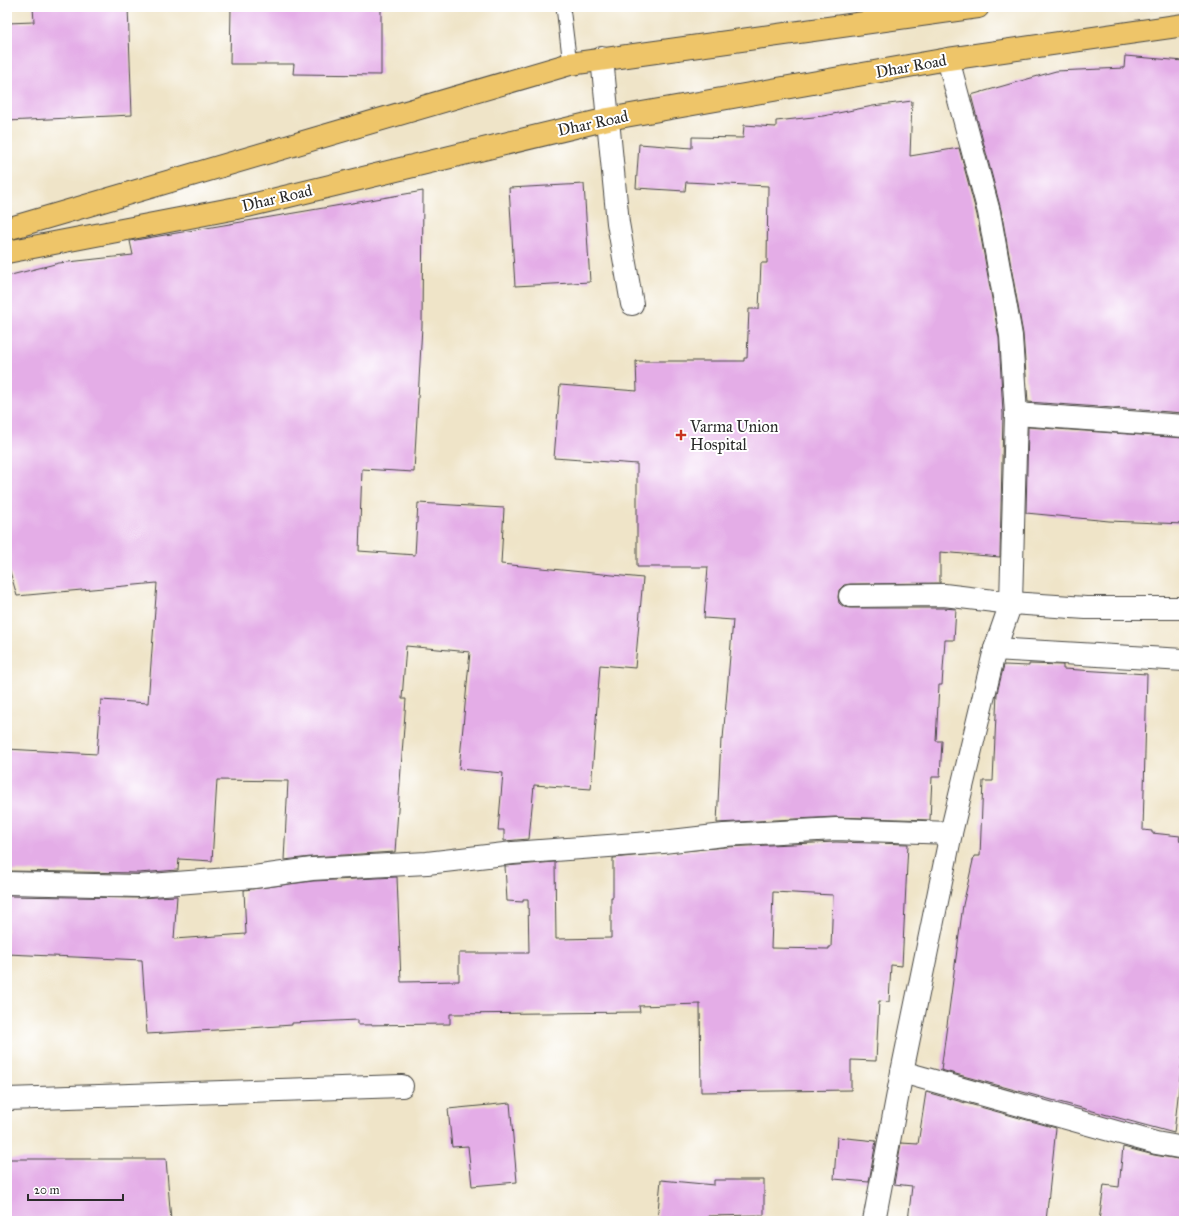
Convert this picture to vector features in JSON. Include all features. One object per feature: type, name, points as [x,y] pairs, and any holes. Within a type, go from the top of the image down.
[{"type":"main road","points":[[7,229],[570,64],[602,58],[978,7]]},
{"type":"main road","name":"Dhar Road","points":[[7,252],[246,206],[608,119],[948,59],[1184,25]]},
{"type":"street","points":[[602,58],[618,223],[632,304]]},
{"type":"street","points":[[874,1221],[902,1072],[951,833],[995,649],[1011,603],[1016,414],[1011,336],[989,212],[948,59]]},
{"type":"street","points":[[1016,414],[1184,426]]},
{"type":"street","points":[[850,596],[944,595],[1011,603],[1086,608],[1184,608]]},
{"type":"street","points":[[995,649],[1184,660]]},
{"type":"street","points":[[7,883],[138,886],[254,877],[312,870],[427,862],[513,853],[663,842],[724,835],[836,829],[951,833]]},
{"type":"street","points":[[902,1072],[1156,1143],[1184,1148]]},
{"type":"street","points":[[7,1099],[402,1086]]},
{"type":"lane","points":[[563,7],[570,64]]},
{"type":"building","points":[[33,7],[128,7],[132,115],[7,121],[7,23],[34,22]]},
{"type":"building","points":[[231,7],[381,7],[381,75],[293,74],[294,64],[230,64]]},
{"type":"building","points":[[1125,56],[1184,61],[1184,413],[1028,402],[1023,334],[1001,210],[971,95],[1056,71],[1124,68]]},
{"type":"building","points":[[912,101],[910,156],[959,148],[977,215],[999,338],[1003,414],[1000,557],[940,552],[940,583],[850,584],[844,585],[839,590],[838,597],[839,603],[844,607],[850,608],[956,609],[954,640],[945,640],[942,685],[939,685],[936,741],[942,741],[940,777],[932,777],[930,820],[835,817],[717,823],[721,739],[723,739],[733,620],[704,618],[708,567],[637,567],[637,464],[554,458],[560,385],[637,391],[636,361],[744,361],[744,358],[747,358],[749,309],[759,309],[761,263],[767,263],[768,186],[686,182],[685,191],[636,188],[639,144],[692,148],[692,137],[743,138],[744,125],[776,127],[776,121],[823,116],[873,106]]},
{"type":"building","points":[[584,184],[590,282],[515,286],[509,188]]},
{"type":"building","points":[[423,191],[422,326],[414,472],[362,469],[359,551],[415,555],[418,503],[504,508],[501,564],[643,578],[635,668],[600,665],[591,789],[534,785],[529,839],[504,841],[504,830],[498,830],[503,773],[459,769],[470,652],[406,646],[402,699],[406,699],[395,852],[284,860],[288,781],[217,780],[212,861],[179,859],[178,870],[138,873],[7,871],[7,749],[97,754],[101,700],[148,703],[157,583],[17,596],[7,561],[7,276],[59,263],[133,255],[130,241]]},
{"type":"building","points":[[1028,427],[1184,438],[1184,524],[1109,521],[1026,513]]},
{"type":"building","points":[[1029,664],[1063,665],[1063,669],[1147,674],[1143,830],[1152,831],[1152,833],[1180,836],[1179,840],[1184,841],[1184,1042],[1174,1133],[941,1070],[963,905],[974,856],[980,856],[983,781],[993,781],[997,693],[1004,665],[1029,666]]},
{"type":"building","points":[[836,842],[908,844],[902,966],[891,965],[889,1002],[879,1001],[876,1061],[851,1060],[851,1090],[701,1092],[700,1004],[639,1006],[640,1012],[450,1014],[450,1024],[358,1025],[358,1020],[292,1023],[292,1025],[147,1034],[142,960],[7,954],[7,896],[138,898],[177,896],[174,939],[246,934],[244,890],[313,881],[397,877],[401,982],[459,981],[459,953],[529,953],[528,899],[523,899],[523,902],[507,901],[505,866],[555,862],[556,939],[611,938],[613,858],[725,847]],"holes":[[[773,892],[833,895],[831,947],[829,947],[829,949],[771,948]]]},
{"type":"building","points":[[926,1092],[1056,1128],[1046,1221],[908,1221],[912,1186],[894,1184],[901,1143],[918,1144]]},
{"type":"building","points":[[510,1103],[517,1182],[472,1186],[468,1146],[452,1147],[448,1109]]},
{"type":"building","points":[[837,1137],[876,1141],[869,1182],[834,1179]]},
{"type":"building","points":[[1123,1147],[1154,1155],[1184,1160],[1184,1221],[1099,1221],[1104,1185],[1119,1187]]},
{"type":"building","points":[[7,1159],[166,1159],[171,1221],[7,1221]]},
{"type":"building","points":[[661,1180],[714,1185],[714,1180],[764,1180],[764,1215],[708,1216],[707,1221],[657,1221]]},
{"type":"place","name":"Varma Union Hospital","points":[[681,435]]}]
